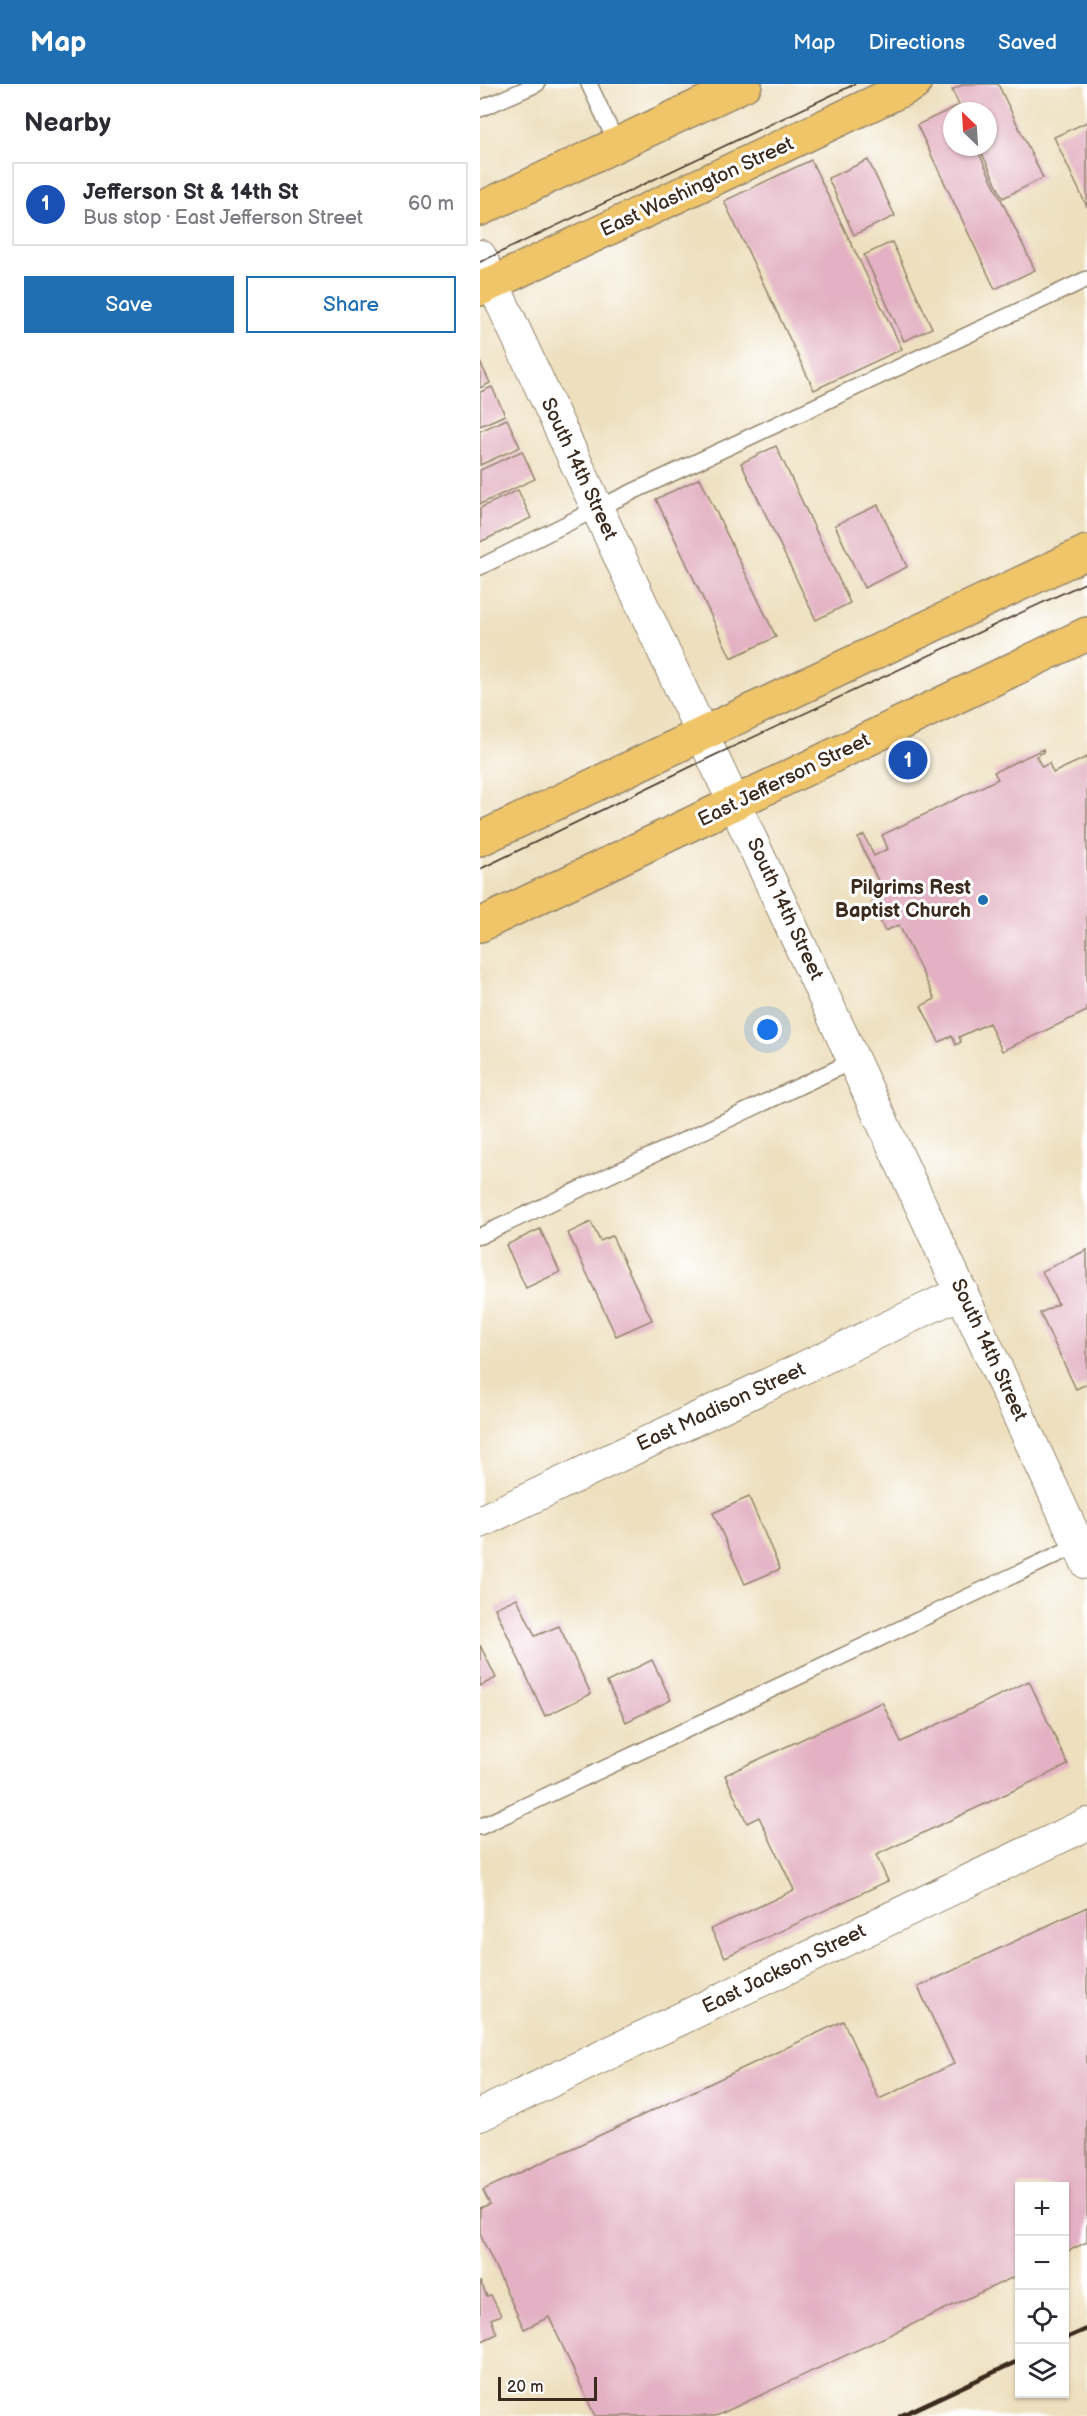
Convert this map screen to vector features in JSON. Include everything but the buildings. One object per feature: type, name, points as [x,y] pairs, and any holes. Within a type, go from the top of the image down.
[{"type":"main road","points":[[480,209],[745,84]]},
{"type":"main road","name":"East Washington Street","points":[[484,276],[914,84]]},
{"type":"main road","points":[[480,839],[1087,552]]},
{"type":"main road","name":"East Jefferson Street","points":[[480,925],[1087,634]]},
{"type":"street","name":"South 14th Street","points":[[484,276],[598,508],[962,1292],[1084,1549]]},
{"type":"street","name":"East Madison Street","points":[[480,1522],[962,1292]]},
{"type":"street","name":"East Jackson Street","points":[[480,2115],[1087,1824]]},
{"type":"lane","points":[[480,109],[537,84]]},
{"type":"lane","points":[[588,84],[617,144]]},
{"type":"lane","points":[[480,567],[598,508],[1087,279]]},
{"type":"lane","points":[[480,1236],[855,1060]]},
{"type":"lane","points":[[480,1827],[1084,1549]]},
{"type":"tram line","points":[[480,262],[855,84]]},
{"type":"tram line","points":[[480,869],[713,756],[1087,582]]},
{"type":"railway","points":[[1069,2337],[1087,2329]]},
{"type":"railway","points":[[900,2416],[1015,2362]]},
{"type":"place","name":"Jefferson St & 14th St","points":[[908,760]]},
{"type":"place","name":"Pilgrims Rest Baptist Church","points":[[983,900]]}]
